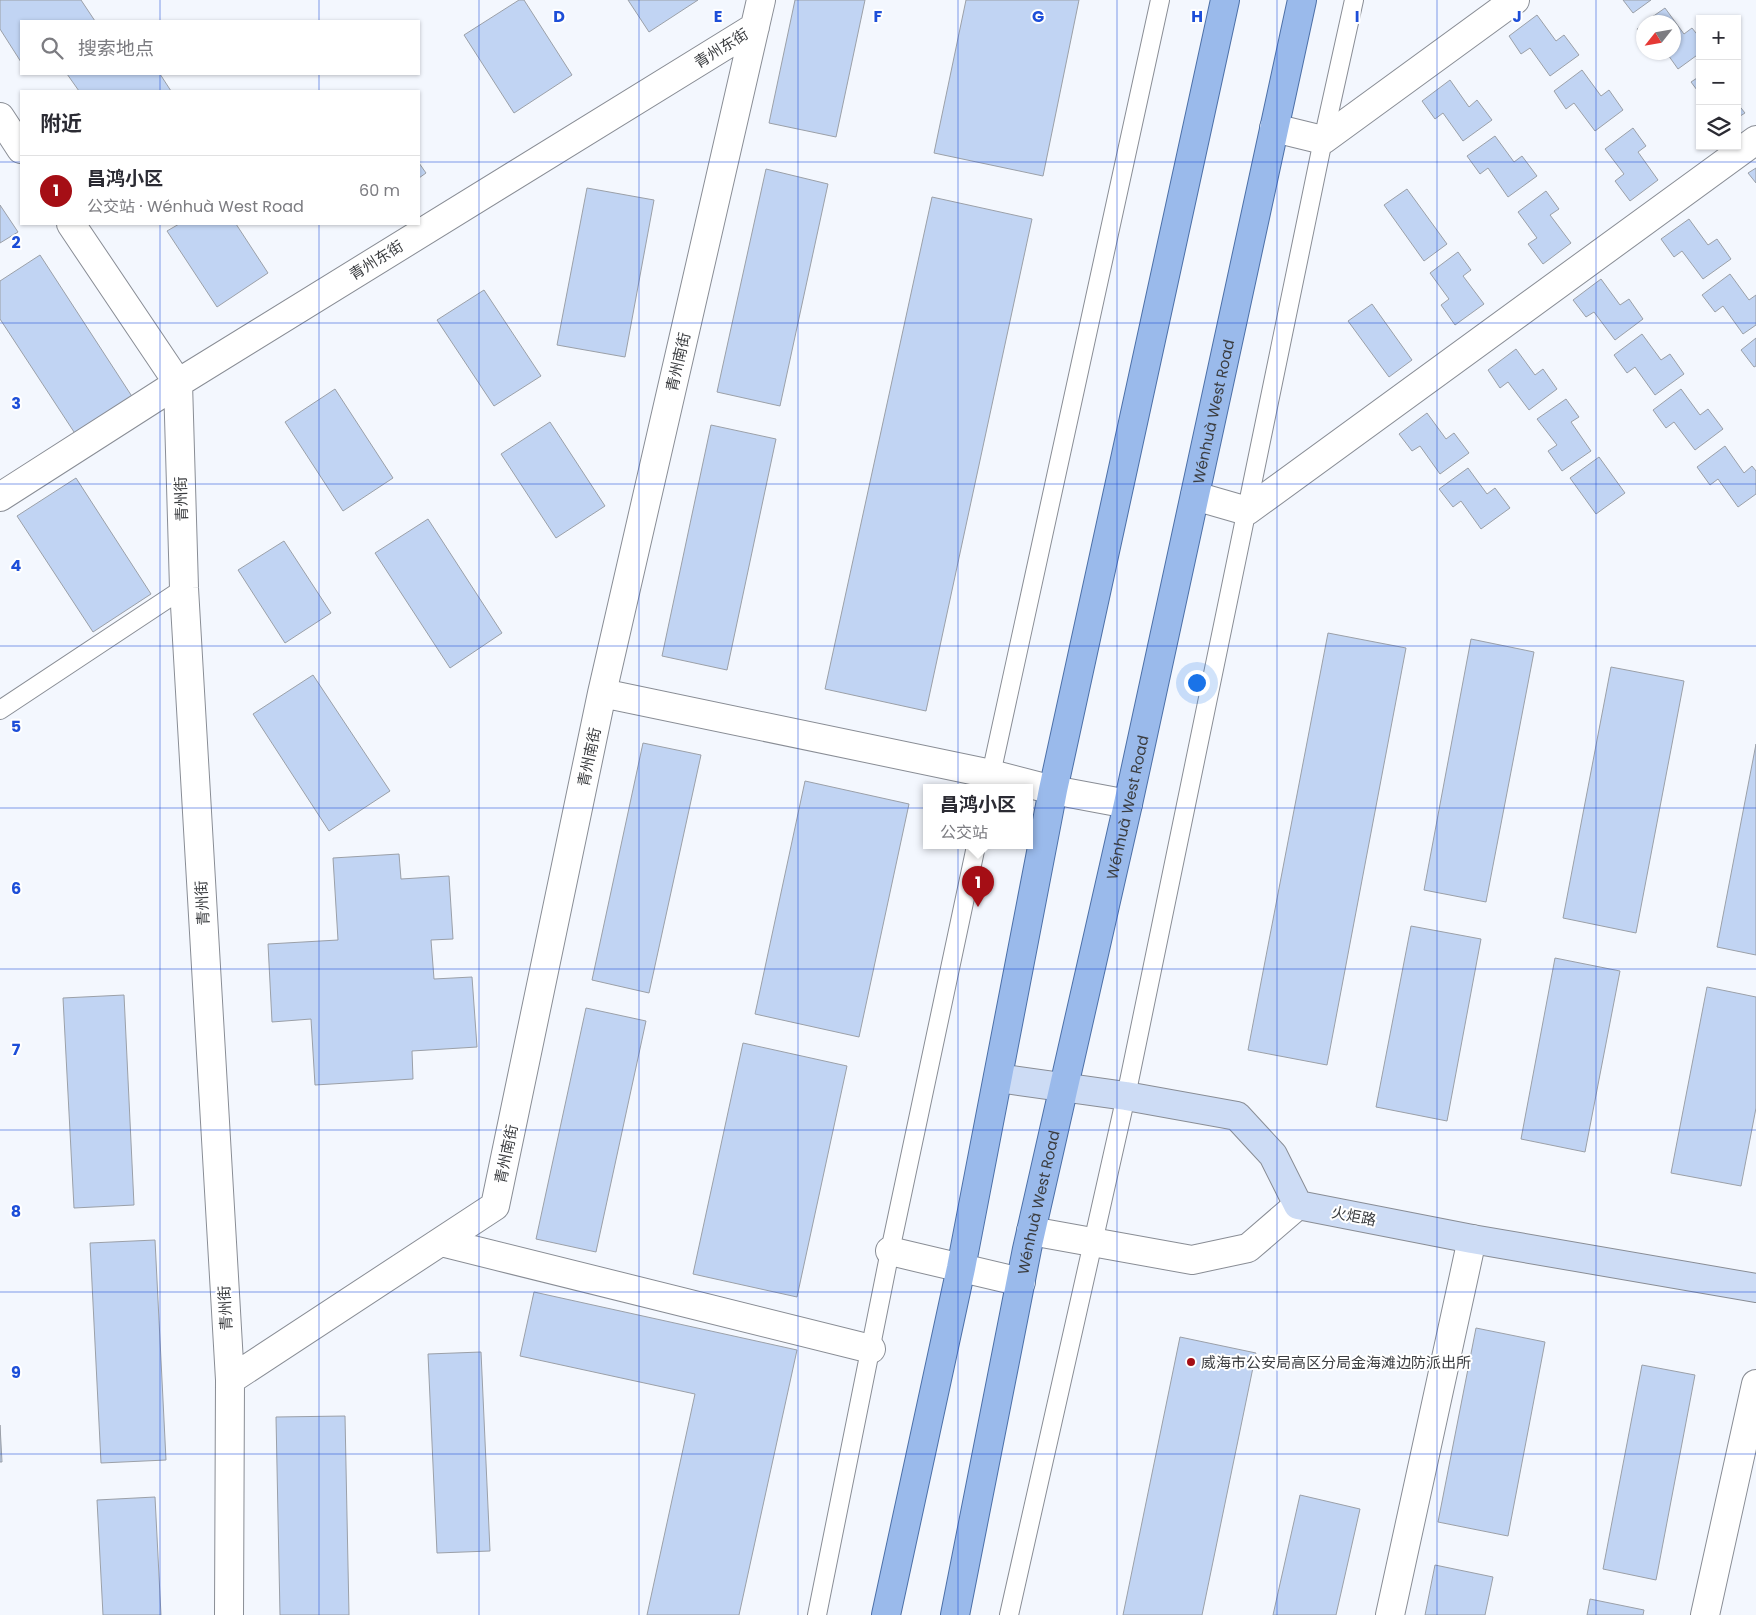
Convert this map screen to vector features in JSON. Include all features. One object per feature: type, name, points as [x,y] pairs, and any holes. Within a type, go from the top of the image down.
[{"type":"main road","points":[[886,1615],[961,1268],[1053,790],[1225,0]]},
{"type":"main road","name":"Wénhuà West Road","points":[[955,1615],[1031,1231],[1128,804],[1302,0]]},
{"type":"main road","points":[[998,1078],[1126,1096],[1237,1116],[1273,1155],[1298,1205]]},
{"type":"main road","name":"火炬路","points":[[1298,1205],[1472,1239],[1756,1288]]},
{"type":"street","name":"青州南街","points":[[230,1380],[496,1206],[602,693],[760,0]]},
{"type":"street","points":[[1274,128],[1323,140],[1515,0]]},
{"type":"street","name":"青州东街","points":[[0,497],[178,383],[755,27]]},
{"type":"street","points":[[0,118],[20,148]]},
{"type":"street","points":[[1195,496],[1247,511],[1756,140]]},
{"type":"street","points":[[72,225],[178,383]]},
{"type":"street","name":"青州街","points":[[178,383],[184,588],[230,1380],[229,1615]]},
{"type":"street","points":[[602,693],[990,781],[1011,784]]},
{"type":"street","points":[[1033,787],[1128,804]]},
{"type":"street","points":[[1031,1231],[1192,1260],[1248,1248],[1298,1205]]},
{"type":"street","points":[[1390,1615],[1472,1239]]},
{"type":"street","points":[[440,1242],[871,1349]]},
{"type":"street","points":[[890,1251],[1021,1282]]},
{"type":"street","points":[[1705,1615],[1756,1384]]},
{"type":"lane","points":[[990,781],[1160,0]]},
{"type":"lane","points":[[1009,1615],[1126,1096],[1323,140],[1354,0]]},
{"type":"lane","points":[[0,710],[184,588]]},
{"type":"lane","points":[[817,1615],[890,1251],[975,849]]},
{"type":"building","points":[[0,0],[81,0],[94,20],[20,20],[20,60],[0,29]]},
{"type":"building","points":[[519,0],[524,0],[572,75],[514,113],[464,35]]},
{"type":"building","points":[[628,0],[698,0],[649,32]]},
{"type":"building","points":[[795,0],[865,0],[836,137],[769,123]]},
{"type":"building","points":[[966,0],[1079,0],[1043,176],[934,153]]},
{"type":"building","points":[[1623,0],[1651,0],[1633,13]]},
{"type":"building","points":[[1665,8],[1670,15],[1655,15]]},
{"type":"building","points":[[1537,15],[1556,41],[1564,35],[1579,55],[1550,76],[1530,48],[1521,54],[1509,36]]},
{"type":"building","points":[[1692,28],[1696,33],[1696,56],[1678,69],[1672,60],[1681,60],[1681,30],[1684,34]]},
{"type":"building","points":[[1582,70],[1601,96],[1609,90],[1623,110],[1595,131],[1574,103],[1566,109],[1554,91]]},
{"type":"building","points":[[68,75],[161,75],[170,90],[78,90]]},
{"type":"building","points":[[1696,79],[1696,89],[1691,82]]},
{"type":"building","points":[[1450,80],[1469,107],[1477,100],[1492,120],[1463,141],[1443,113],[1435,119],[1422,101]]},
{"type":"building","points":[[1633,128],[1646,146],[1638,152],[1658,180],[1630,201],[1615,181],[1624,174],[1605,149]]},
{"type":"building","points":[[1495,136],[1514,162],[1522,156],[1537,176],[1508,197],[1488,168],[1480,174],[1467,156]]},
{"type":"building","points":[[420,164],[426,173],[420,177]]},
{"type":"building","points":[[1756,168],[1756,183],[1748,173]]},
{"type":"building","points":[[766,169],[828,184],[780,406],[717,392]]},
{"type":"building","points":[[587,188],[654,200],[625,357],[557,345]]},
{"type":"building","points":[[1407,189],[1447,244],[1424,261],[1384,205]]},
{"type":"building","points":[[1546,191],[1559,209],[1550,215],[1571,243],[1543,264],[1528,244],[1537,238],[1518,212]]},
{"type":"building","points":[[932,197],[1032,219],[926,711],[825,689]]},
{"type":"building","points":[[0,205],[18,232],[0,243]]},
{"type":"building","points":[[1689,219],[1708,245],[1717,239],[1731,259],[1703,279],[1682,251],[1674,257],[1661,239]]},
{"type":"building","points":[[177,225],[237,225],[268,273],[217,307],[167,231]]},
{"type":"building","points":[[1458,252],[1471,270],[1463,276],[1484,304],[1455,325],[1441,305],[1449,299],[1430,273]]},
{"type":"building","points":[[40,255],[133,398],[76,435],[0,319],[0,281]]},
{"type":"building","points":[[1730,274],[1749,300],[1756,295],[1756,325],[1743,334],[1723,306],[1715,312],[1702,295]]},
{"type":"building","points":[[1601,279],[1620,305],[1629,299],[1643,319],[1615,340],[1594,312],[1586,317],[1573,300]]},
{"type":"building","points":[[484,290],[541,376],[494,406],[437,320]]},
{"type":"building","points":[[1372,304],[1412,360],[1389,377],[1348,321]]},
{"type":"building","points":[[1642,334],[1661,360],[1670,354],[1684,374],[1655,395],[1635,367],[1627,373],[1614,355]]},
{"type":"building","points":[[1756,338],[1756,366],[1754,367],[1741,350]]},
{"type":"building","points":[[1516,349],[1535,375],[1543,369],[1557,389],[1529,410],[1508,382],[1500,388],[1488,370]]},
{"type":"building","points":[[335,389],[393,478],[343,511],[285,422]]},
{"type":"building","points":[[1681,389],[1700,415],[1708,409],[1723,429],[1695,450],[1674,422],[1666,428],[1653,410]]},
{"type":"building","points":[[1566,399],[1579,417],[1571,422],[1591,451],[1562,471],[1548,451],[1557,445],[1537,419]]},
{"type":"building","points":[[1427,413],[1446,439],[1454,433],[1469,453],[1440,474],[1420,446],[1412,451],[1399,434]]},
{"type":"building","points":[[550,422],[605,506],[556,538],[501,454]]},
{"type":"building","points":[[711,425],[776,439],[727,670],[662,656]]},
{"type":"building","points":[[1725,446],[1744,473],[1752,466],[1756,471],[1756,494],[1738,507],[1718,479],[1710,485],[1697,467]]},
{"type":"building","points":[[1599,457],[1625,493],[1596,514],[1570,478]]},
{"type":"building","points":[[1468,468],[1487,494],[1495,488],[1510,508],[1481,529],[1461,501],[1453,507],[1439,489]]},
{"type":"building","points":[[76,478],[151,594],[93,632],[17,516]]},
{"type":"building","points":[[428,519],[502,633],[450,668],[375,553]]},
{"type":"building","points":[[284,541],[331,613],[285,643],[238,570]]},
{"type":"building","points":[[1328,633],[1406,648],[1327,1065],[1248,1050]]},
{"type":"building","points":[[1471,639],[1534,652],[1486,902],[1424,890]]},
{"type":"building","points":[[1611,667],[1684,681],[1636,933],[1563,918]]},
{"type":"building","points":[[313,675],[390,791],[329,831],[253,714]]},
{"type":"building","points":[[643,743],[701,755],[649,993],[592,980]]},
{"type":"building","points":[[1756,744],[1756,955],[1717,947]]},
{"type":"building","points":[[805,781],[909,804],[859,1037],[755,1014]]},
{"type":"building","points":[[399,854],[401,879],[449,876],[453,939],[431,940],[434,979],[472,977],[477,1047],[412,1051],[413,1079],[315,1085],[311,1019],[272,1022],[268,944],[338,940],[333,858]]},
{"type":"building","points":[[1411,926],[1481,939],[1447,1121],[1376,1107]]},
{"type":"building","points":[[1555,958],[1620,971],[1585,1152],[1521,1139]]},
{"type":"building","points":[[1707,987],[1756,997],[1756,1108],[1741,1186],[1671,1173]]},
{"type":"building","points":[[124,995],[134,1205],[74,1208],[63,998]]},
{"type":"building","points":[[586,1008],[646,1021],[596,1252],[536,1239]]},
{"type":"building","points":[[743,1043],[847,1066],[797,1297],[693,1274]]},
{"type":"building","points":[[155,1240],[166,1460],[101,1463],[90,1243]]},
{"type":"building","points":[[534,1292],[797,1350],[739,1615],[647,1615],[695,1394],[520,1356]]},
{"type":"building","points":[[1476,1328],[1545,1342],[1508,1536],[1438,1522]]},
{"type":"building","points":[[1180,1337],[1256,1353],[1202,1615],[1123,1615]]},
{"type":"building","points":[[481,1352],[490,1551],[437,1553],[428,1354]]},
{"type":"building","points":[[1642,1365],[1695,1375],[1656,1580],[1603,1569]]},
{"type":"building","points":[[345,1416],[349,1615],[280,1615],[276,1417]]},
{"type":"building","points":[[0,1425],[2,1462],[0,1462]]},
{"type":"building","points":[[1300,1495],[1360,1509],[1336,1615],[1273,1615]]},
{"type":"building","points":[[155,1497],[161,1615],[103,1615],[97,1500]]},
{"type":"building","points":[[1435,1565],[1493,1577],[1485,1615],[1425,1615]]},
{"type":"building","points":[[1590,1599],[1644,1610],[1643,1615],[1587,1615]]},
{"type":"place","name":"昌鸿小区","points":[[978,907]]},
{"type":"place","name":"威海市公安局高区分局金海滩边防派出所","points":[[1191,1362]]}]
